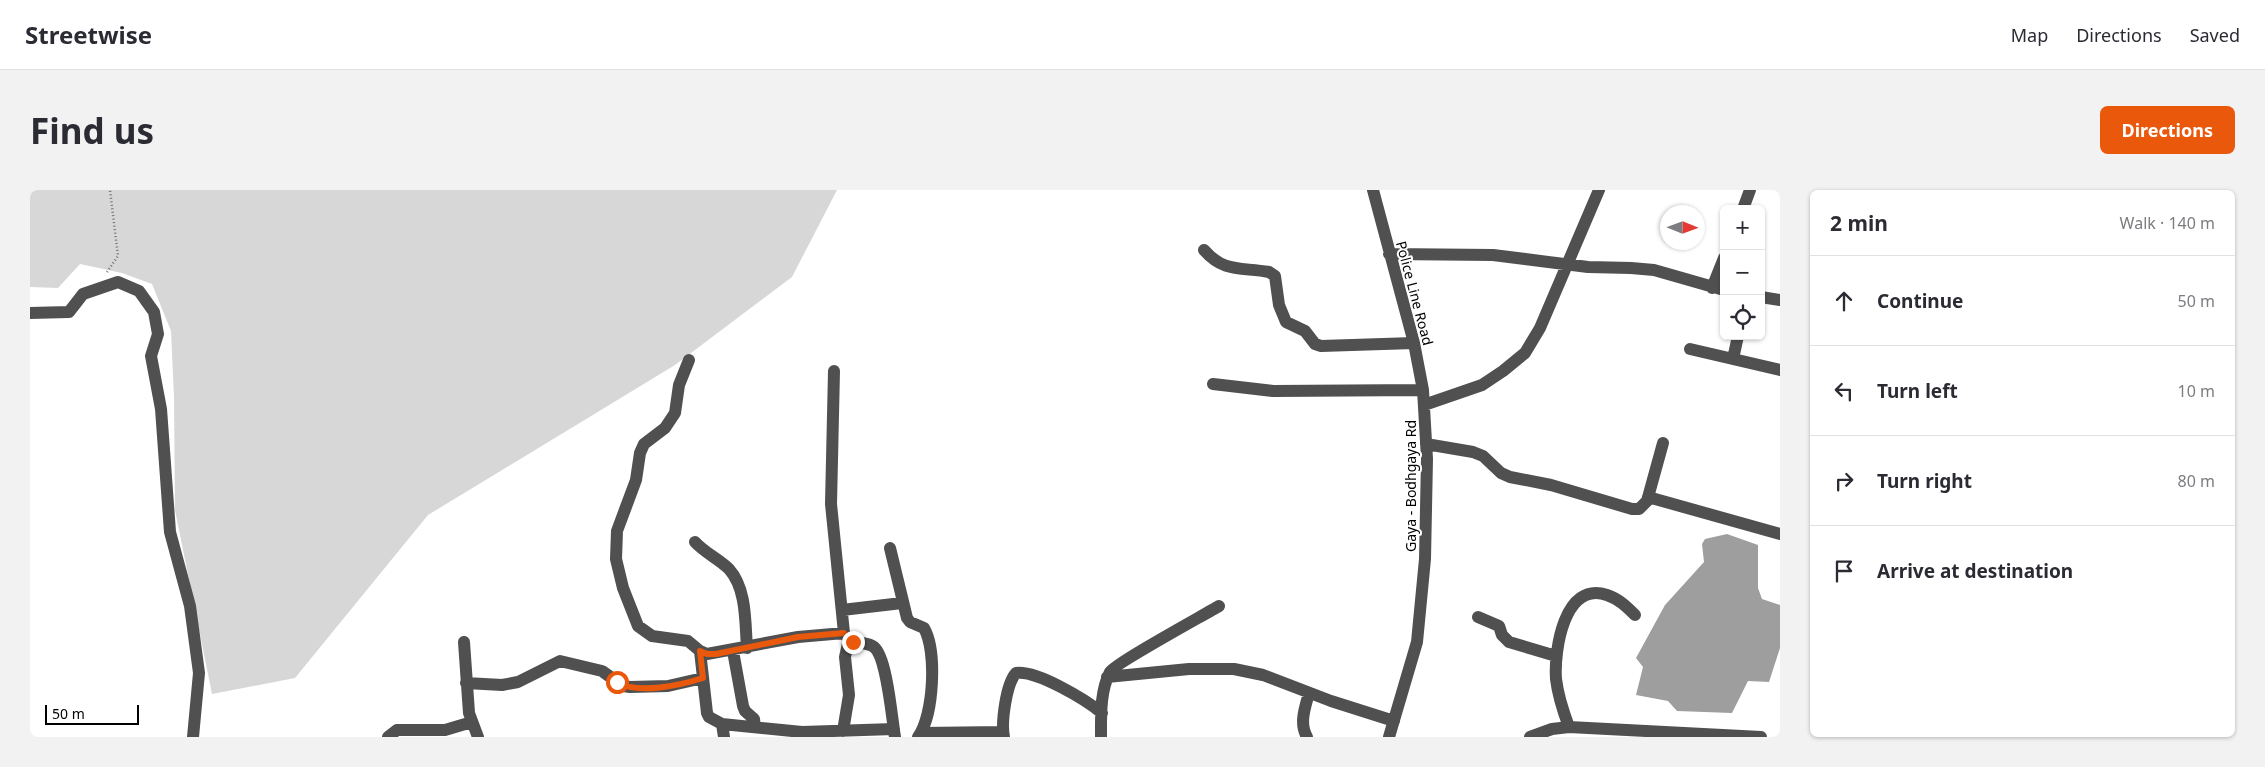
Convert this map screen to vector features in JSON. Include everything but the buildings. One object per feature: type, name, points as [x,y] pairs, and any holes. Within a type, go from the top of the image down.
[{"type":"street","name":"Police Line Road","points":[[1373,190],[1414,343],[1423,390],[1424,406]]},
{"type":"street","name":"Gaya - Bodhgaya Rd","points":[[1389,737],[1417,642],[1425,560],[1426,444],[1424,406],[1482,385],[1503,371],[1524,353],[1540,328],[1600,190]]},
{"type":"street","points":[[1744,205],[1750,190]]},
{"type":"street","points":[[1204,250],[1217,263],[1226,267],[1269,272],[1275,276],[1279,305],[1286,322],[1305,331],[1315,344],[1321,346],[1414,343]]},
{"type":"street","points":[[1389,254],[1494,255],[1567,265],[1654,270],[1718,289]]},
{"type":"street","points":[[30,313],[69,312],[83,294],[118,282],[139,291],[154,312],[158,334],[151,356],[161,409],[170,532],[190,606],[199,673],[193,737]]},
{"type":"street","points":[[1765,298],[1780,300]]},
{"type":"street","points":[[1732,359],[1737,340]]},
{"type":"street","points":[[1690,349],[1780,370]]},
{"type":"street","points":[[689,360],[679,385],[675,413],[665,428],[644,444],[640,453],[636,480],[617,531],[617,571],[638,626],[652,636],[688,641],[707,654],[733,651],[798,637],[846,636],[873,646],[881,657],[894,733],[802,732],[755,727],[723,730],[707,713],[700,651]]},
{"type":"street","points":[[834,371],[831,504],[846,636],[845,656],[849,695],[843,731]]},
{"type":"street","points":[[1213,384],[1273,391],[1423,390]]},
{"type":"street","points":[[1426,444],[1473,452],[1482,456],[1501,473],[1510,477],[1551,485],[1632,510],[1643,506],[1648,496],[1663,443]]},
{"type":"street","points":[[1648,496],[1780,534]]},
{"type":"street","points":[[695,542],[727,568],[734,577],[743,604],[747,648]]},
{"type":"street","points":[[890,548],[902,603],[910,622],[924,628],[932,654],[929,704],[920,735],[1004,734],[1008,692],[1016,673],[1026,674],[1065,689],[1092,704],[1102,713]]},
{"type":"street","points":[[1570,727],[1558,691],[1556,656],[1565,618],[1582,597],[1598,592],[1606,594],[1623,604],[1635,615]]},
{"type":"street","points":[[842,610],[902,603]]},
{"type":"street","points":[[1101,737],[1102,713],[1110,670],[1116,664],[1219,606]]},
{"type":"street","points":[[1478,617],[1499,626],[1502,635],[1509,642],[1556,656]]},
{"type":"street","points":[[464,642],[466,683],[472,722],[478,737]]},
{"type":"street","points":[[733,651],[743,706],[745,712],[754,719],[755,727]]},
{"type":"street","points":[[466,683],[502,685],[518,682],[560,661],[602,670],[623,686],[630,687],[668,686],[703,678]]},
{"type":"street","points":[[1108,677],[1189,669],[1234,669],[1263,675],[1309,693],[1394,720]]},
{"type":"street","points":[[1307,737],[1302,722],[1309,693]]},
{"type":"street","points":[[388,737],[397,730],[445,730],[472,722]]},
{"type":"street","points":[[1530,737],[1552,729],[1570,727],[1761,737]]},
{"type":"path","points":[[91,292],[118,256],[110,190]]},
{"type":"shaded area","points":[[30,190],[837,190],[792,277],[675,365],[428,515],[295,678],[212,694],[175,510],[174,397],[171,331],[152,284],[122,273],[80,264],[58,288],[30,287]]},
{"type":"shaded area","points":[[1727,534],[1758,545],[1758,588],[1762,599],[1780,605],[1780,648],[1769,682],[1748,681],[1732,713],[1677,711],[1668,701],[1636,695],[1643,667],[1636,658],[1665,605],[1704,562],[1702,544],[1705,539]]},
{"type":"route","points":[[617,682],[623,686],[639,688],[668,686],[703,678],[700,651],[707,654],[716,654],[798,637],[844,633],[853,642]]}]
